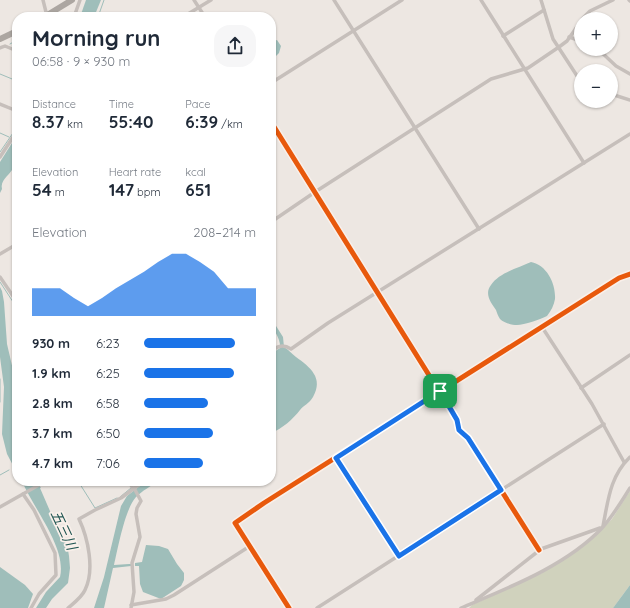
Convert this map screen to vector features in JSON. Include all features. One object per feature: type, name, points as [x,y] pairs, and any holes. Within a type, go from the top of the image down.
[{"type":"highway","points":[[52,12],[72,0]]},
{"type":"highway","points":[[0,39],[12,33]]},
{"type":"street","points":[[43,0],[45,12]]},
{"type":"street","points":[[76,12],[80,0]]},
{"type":"street","points":[[194,0],[202,12]]},
{"type":"street","points":[[191,12],[211,0]]},
{"type":"street","points":[[334,0],[478,229]]},
{"type":"street","points":[[276,80],[402,0]]},
{"type":"street","points":[[481,0],[584,163]]},
{"type":"street","points":[[541,0],[553,39],[574,71]]},
{"type":"street","points":[[589,12],[613,0]]},
{"type":"street","points":[[503,36],[544,10]]},
{"type":"street","points":[[276,219],[491,79],[525,69],[559,48],[574,31]]},
{"type":"street","points":[[569,38],[574,39]]},
{"type":"street","points":[[0,48],[6,46],[12,49]]},
{"type":"street","points":[[605,56],[616,66],[630,74]]},
{"type":"street","points":[[618,96],[630,100]]},
{"type":"street","points":[[0,104],[12,109]]},
{"type":"street","points":[[276,130],[440,391],[457,420],[459,430],[468,438],[539,550]]},
{"type":"street","points":[[276,349],[282,346],[291,349],[328,323],[630,134]]},
{"type":"street","points":[[0,156],[12,138]]},
{"type":"street","points":[[0,254],[12,247]]},
{"type":"street","points":[[289,608],[235,523],[619,278],[630,274]]},
{"type":"street","points":[[0,277],[12,295]]},
{"type":"street","points":[[542,327],[604,424],[624,462]]},
{"type":"street","points":[[581,388],[630,355]]},
{"type":"street","points":[[317,608],[604,424]]},
{"type":"street","points":[[603,527],[610,489],[624,462],[630,457]]},
{"type":"street","points":[[336,458],[399,556]]},
{"type":"street","points":[[0,507],[37,486]]},
{"type":"street","points":[[68,608],[85,591],[88,579],[89,553],[85,532],[79,519],[121,498],[137,486]]},
{"type":"street","points":[[134,488],[141,501],[137,508],[136,514],[140,536],[132,563],[134,592],[131,607],[166,599],[174,595],[250,546]]},
{"type":"street","points":[[461,608],[541,572],[559,561],[591,538],[603,527],[611,518],[630,488]]},
{"type":"street","points":[[23,494],[34,510],[56,558],[56,575],[38,594],[31,608]]},
{"type":"street","points":[[472,603],[539,550],[603,527]]},
{"type":"green space","points":[[630,491],[630,585],[613,608],[469,608],[472,605],[542,573],[590,541],[612,519]]},
{"type":"water","points":[[86,0],[101,0],[96,12],[82,12]]},
{"type":"water","points":[[277,40],[281,46],[279,53],[276,56]]},
{"type":"water","points":[[12,143],[12,170],[3,181],[0,193],[0,162]]},
{"type":"water","points":[[531,262],[542,267],[552,281],[555,293],[553,306],[547,316],[537,320],[517,325],[506,323],[500,319],[490,301],[488,295],[489,288],[499,277]]},
{"type":"water","points":[[0,287],[4,302],[7,344],[12,366],[12,464],[7,454],[2,434],[4,387],[0,357]]},
{"type":"water","points":[[276,326],[283,337],[284,347],[310,369],[314,374],[317,384],[316,390],[310,401],[294,417],[276,430],[276,351],[280,348],[276,333]]},
{"type":"water","points":[[24,486],[40,486],[41,488],[53,518],[67,544],[69,556],[70,568],[68,583],[52,599],[46,608],[36,608],[46,592],[60,577],[61,566],[59,554],[54,541]]},
{"type":"water","points":[[140,486],[151,486],[136,497],[128,510],[122,529],[114,565],[131,564],[131,566],[113,568],[104,608],[94,608],[104,577],[121,506],[127,496]]},
{"type":"water","points":[[146,545],[159,546],[168,549],[184,573],[184,580],[181,586],[161,599],[143,592],[140,584],[139,566],[135,566],[135,563],[142,562]]},
{"type":"water","points":[[0,567],[25,585],[33,594],[28,608],[0,608]]},
{"type":"water","points":[[630,585],[630,608],[613,608]]},
{"type":"waterway","points":[[100,12],[104,0]]},
{"type":"waterway","points":[[0,74],[12,79]]},
{"type":"waterway","points":[[0,133],[9,137]]},
{"type":"waterway","points":[[0,152],[12,134]]},
{"type":"waterway","points":[[0,282],[12,300]]},
{"type":"waterway","points":[[0,379],[0,402]]},
{"type":"waterway","points":[[0,475],[9,470]]},
{"type":"waterway","points":[[81,486],[95,508],[117,498]]},
{"type":"waterway","points":[[120,497],[131,488]]},
{"type":"cycle path","points":[[276,130],[457,420],[459,430],[468,438],[539,550]]},
{"type":"cycle path","points":[[289,608],[235,523],[264,503],[619,278],[630,274]]},
{"type":"route","points":[[440,391],[457,420],[459,430],[468,438],[501,490],[399,556],[336,458],[440,391]]},
{"type":"water label","name":"五三川","points":[[64,530]]}]
